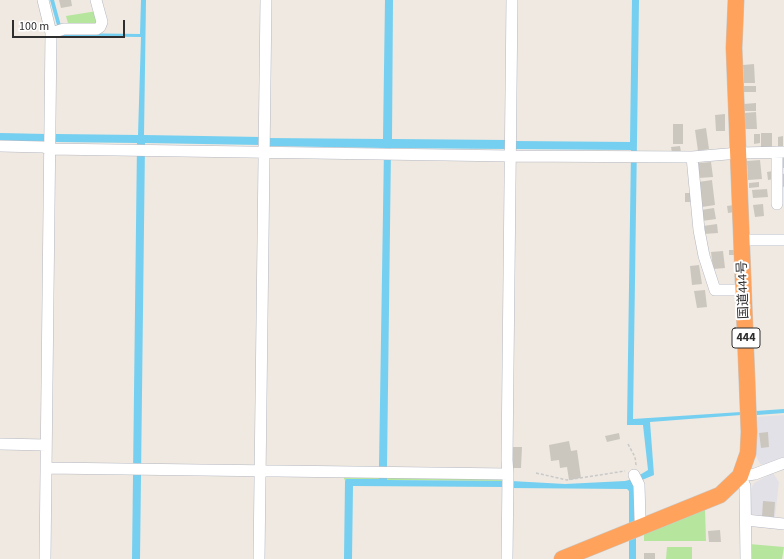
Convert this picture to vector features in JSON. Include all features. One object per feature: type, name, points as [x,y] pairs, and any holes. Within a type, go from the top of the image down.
[{"type":"highway","name":"国道444号","points":[[562,559],[720,495],[740,476],[748,453],[749,432],[734,48],[736,0]]},
{"type":"street","points":[[43,0],[57,31],[50,149],[45,559]]},
{"type":"street","points":[[57,31],[96,29],[100,27],[102,22],[96,0]]},
{"type":"street","points":[[259,559],[266,0]]},
{"type":"street","points":[[507,559],[512,0]]},
{"type":"street","points":[[0,146],[43,147],[50,149],[634,157],[692,157],[739,153],[780,152],[777,204]]},
{"type":"street","points":[[692,157],[699,230],[704,256],[715,290],[744,290]]},
{"type":"street","points":[[742,240],[784,240]]},
{"type":"street","points":[[0,444],[46,445]]},
{"type":"street","points":[[746,559],[745,486],[740,476],[756,474],[784,463]]},
{"type":"street","points":[[47,468],[508,474]]},
{"type":"street","points":[[635,476],[642,526]]},
{"type":"street","points":[[746,520],[784,524]]},
{"type":"path","points":[[536,473],[567,480],[635,476],[635,457],[628,444]]},
{"type":"shaded area","points":[[784,415],[784,458],[770,466],[760,464],[756,456],[756,417]]},
{"type":"shaded area","points":[[773,473],[779,482],[775,517],[749,514],[750,490],[754,483]]},
{"type":"green space","points":[[97,11],[97,27],[69,27],[66,16]]},
{"type":"green space","points":[[379,475],[379,479],[346,479],[345,481],[343,476]]},
{"type":"green space","points":[[387,475],[503,477],[504,481],[387,480]]},
{"type":"green space","points":[[705,509],[706,541],[644,541],[644,534]]},
{"type":"green space","points":[[749,544],[784,547],[782,559],[749,559]]},
{"type":"green space","points":[[667,547],[692,547],[692,559],[666,559]]},
{"type":"water","points":[[50,0],[54,0],[63,33],[140,34],[141,0],[146,0],[144,135],[261,137],[261,145],[145,143],[140,559],[132,559],[137,143],[55,142],[55,138],[56,134],[138,135],[141,37],[60,36]]},
{"type":"water","points":[[385,0],[393,0],[392,139],[507,140],[507,149],[391,148],[387,467],[379,467],[384,148],[267,146],[267,138],[383,139]]},
{"type":"water","points":[[632,0],[639,0],[633,419],[741,412],[741,415],[650,422],[654,475],[642,480],[636,523],[629,526],[629,491],[627,489],[511,488],[511,481],[565,484],[625,481],[633,479],[648,470],[643,425],[627,425],[631,150],[513,149],[514,141],[630,142]]},
{"type":"water","points":[[0,133],[46,134],[46,142],[0,141]]},
{"type":"water","points":[[784,409],[784,413],[757,415],[756,411]]},
{"type":"water","points":[[379,475],[387,475],[387,480],[504,481],[504,487],[353,486],[352,559],[344,559],[345,481],[346,479],[379,479]]},
{"type":"water","points":[[636,536],[636,559],[629,559],[629,539]]},
{"type":"building","points":[[59,0],[71,0],[72,6],[61,8]]},
{"type":"building","points":[[754,64],[755,83],[744,83],[743,65]]},
{"type":"building","points":[[744,86],[756,86],[756,92],[744,92]]},
{"type":"building","points":[[756,103],[756,111],[744,111],[744,104]]},
{"type":"building","points":[[756,112],[757,129],[745,129],[744,113]]},
{"type":"building","points":[[725,114],[725,131],[716,131],[715,115]]},
{"type":"building","points":[[673,124],[683,124],[683,144],[673,144]]},
{"type":"building","points":[[706,128],[709,149],[698,151],[695,130]]},
{"type":"building","points":[[761,133],[772,133],[772,149],[761,149]]},
{"type":"building","points":[[754,134],[760,134],[760,143],[754,144]]},
{"type":"building","points":[[783,136],[783,147],[778,147],[778,137]]},
{"type":"building","points":[[680,146],[681,152],[672,153],[671,147]]},
{"type":"building","points":[[779,158],[784,158],[784,168],[779,168]]},
{"type":"building","points":[[760,160],[762,179],[748,180],[747,161]]},
{"type":"building","points":[[711,162],[713,177],[699,178],[698,163]]},
{"type":"building","points":[[773,171],[774,179],[768,180],[767,172]]},
{"type":"building","points":[[781,173],[784,174],[784,187],[781,186]]},
{"type":"building","points":[[712,180],[715,205],[702,207],[698,182]]},
{"type":"building","points":[[759,182],[759,187],[749,188],[749,183]]},
{"type":"building","points":[[767,189],[768,197],[753,198],[752,190]]},
{"type":"building","points":[[685,193],[692,193],[692,202],[685,202]]},
{"type":"building","points":[[763,204],[764,216],[755,217],[753,205]]},
{"type":"building","points":[[734,205],[735,212],[728,213],[727,206]]},
{"type":"building","points":[[714,208],[716,219],[702,221],[701,210]]},
{"type":"building","points":[[717,224],[718,233],[704,234],[703,226]]},
{"type":"building","points":[[729,250],[735,250],[736,255],[729,255]]},
{"type":"building","points":[[723,251],[725,268],[713,269],[711,252]]},
{"type":"building","points":[[699,265],[702,284],[692,285],[690,266]]},
{"type":"building","points":[[705,290],[707,307],[697,308],[694,291]]},
{"type":"building","points":[[768,432],[769,447],[761,448],[759,433]]},
{"type":"building","points":[[619,433],[620,439],[607,442],[605,436]]},
{"type":"building","points":[[569,441],[571,451],[577,450],[581,478],[569,480],[567,467],[560,468],[559,460],[551,461],[549,445]]},
{"type":"building","points":[[513,447],[522,447],[521,468],[512,468]]},
{"type":"building","points":[[763,501],[775,502],[774,517],[762,516]]},
{"type":"building","points":[[720,530],[721,542],[709,542],[708,531]]},
{"type":"building","points":[[644,553],[655,553],[655,559],[644,559]]}]
